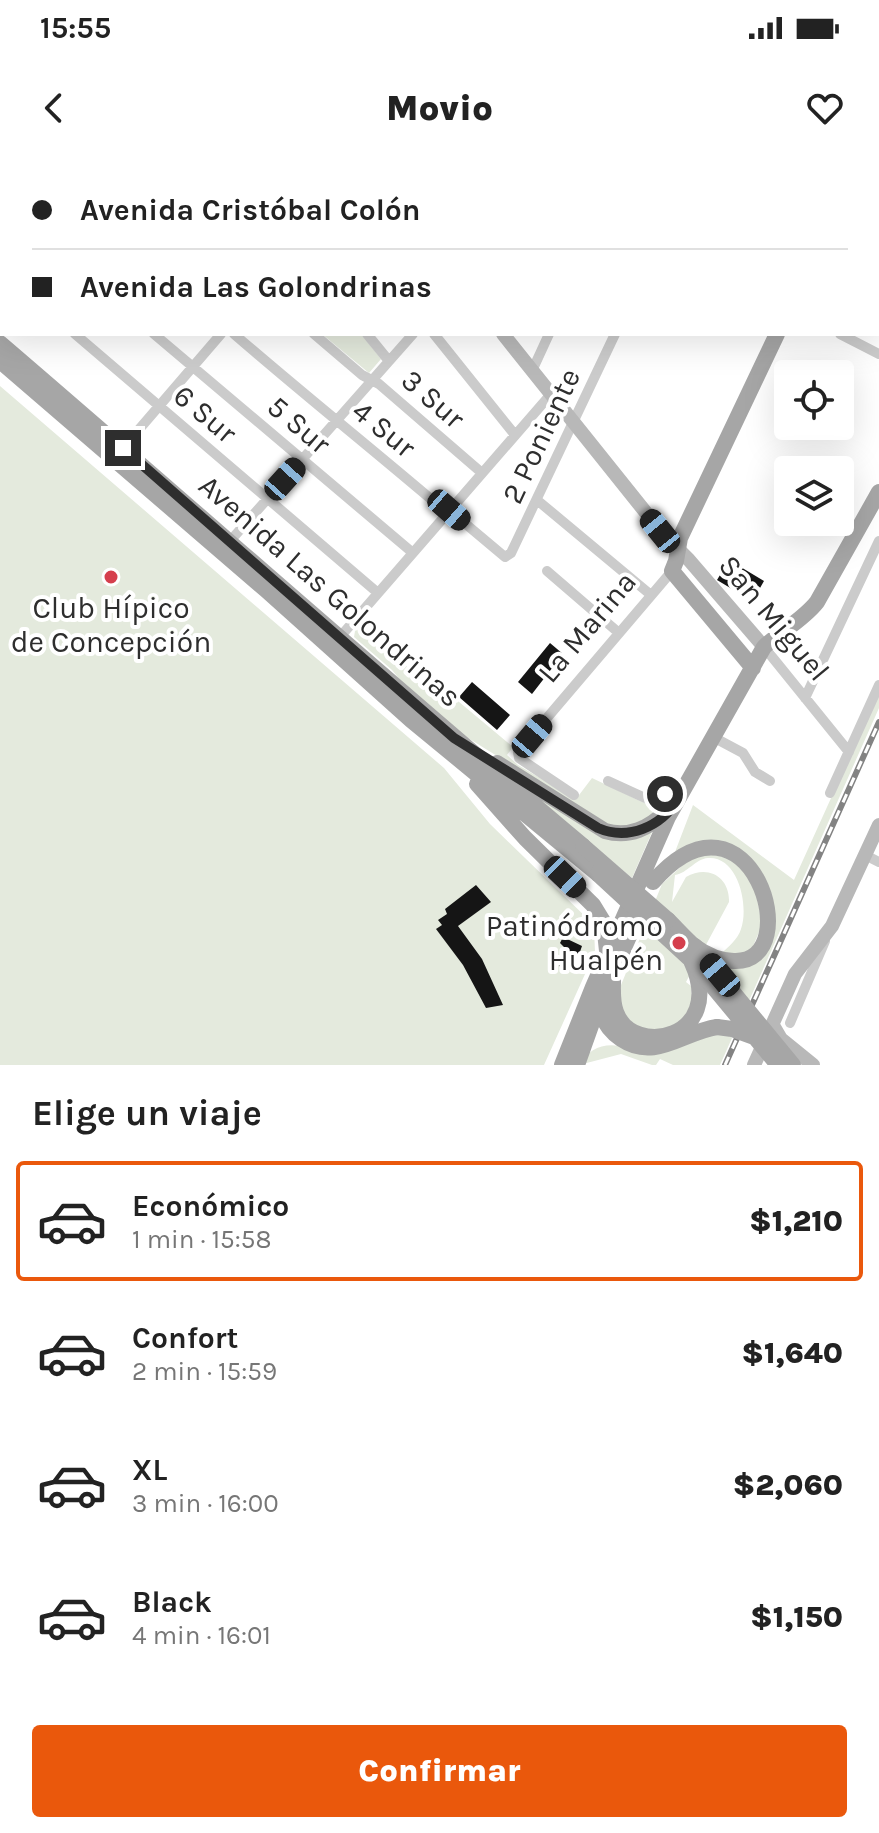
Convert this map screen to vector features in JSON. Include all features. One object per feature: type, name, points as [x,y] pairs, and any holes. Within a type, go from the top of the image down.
[{"type":"main road","name":"La Marina","points":[[672,571],[684,529],[776,336]]},
{"type":"main road","name":"Avenida Las Golondrinas","points":[[0,343],[231,540],[692,952]]},
{"type":"main road","name":"Avenida Las Golondrinas","points":[[0,361],[459,760],[581,851]]},
{"type":"main road","points":[[580,1059],[649,859],[676,802],[764,647],[817,602],[879,492]]},
{"type":"main road","points":[[211,542],[231,540]]},
{"type":"main road","name":"San Miguel","points":[[672,571],[753,668]]},
{"type":"main road","points":[[454,738],[605,831],[620,834],[639,831],[659,819],[676,802]]},
{"type":"main road","points":[[459,760],[509,821],[598,911],[605,928],[611,962],[616,1014],[626,1028],[639,1035],[660,1037],[683,1028],[692,1020],[700,1002],[692,952]]},
{"type":"main road","points":[[562,1065],[598,978],[611,962],[653,882],[674,860],[695,849],[722,850],[747,864],[760,886],[769,928],[760,949],[738,961],[692,952]]},
{"type":"main road","points":[[649,859],[653,882]]},
{"type":"main road","points":[[692,952],[778,1065]]},
{"type":"main road","points":[[692,952],[793,1065]]},
{"type":"main road","points":[[598,978],[598,1006],[606,1024],[622,1040],[638,1047],[656,1048],[717,1027],[740,1031],[755,1038]]},
{"type":"main road","points":[[580,1059],[595,1043],[622,1040]]},
{"type":"street","name":"6 Sur","points":[[77,336],[378,593]]},
{"type":"street","name":"5 Sur","points":[[156,336],[413,553]]},
{"type":"street","points":[[123,448],[219,336]]},
{"type":"street","name":"4 Sur","points":[[236,336],[439,506],[449,510],[507,557]]},
{"type":"street","name":"3 Sur","points":[[317,336],[482,473]]},
{"type":"street","points":[[369,336],[389,361]]},
{"type":"street","points":[[231,540],[411,336]]},
{"type":"street","points":[[436,336],[515,435]]},
{"type":"street","name":"San Miguel","points":[[505,336],[677,550],[764,647],[849,752]]},
{"type":"street","points":[[532,371],[548,336]]},
{"type":"street","name":"2 Poniente","points":[[507,557],[614,336]]},
{"type":"street","points":[[844,336],[879,354]]},
{"type":"street","name":"2 Poniente","points":[[340,637],[551,394]]},
{"type":"street","points":[[537,500],[651,595]]},
{"type":"street","points":[[805,698],[879,541]]},
{"type":"street","points":[[547,571],[619,633]]},
{"type":"street","name":"La Marina","points":[[574,795],[519,758],[518,752],[672,571]]},
{"type":"street","points":[[830,793],[879,685]]},
{"type":"street","points":[[713,737],[743,753],[753,770],[770,781]]},
{"type":"street","points":[[608,781],[655,803],[665,794],[676,802]]},
{"type":"street","points":[[790,1023],[829,932],[872,859],[879,825]]},
{"type":"street","points":[[754,1065],[795,974],[829,932]]},
{"type":"street","points":[[772,1024],[781,1039],[813,1065]]},
{"type":"shaded area","points":[[324,336],[363,336],[381,359],[369,373]]},
{"type":"shaded area","name":"Club Hípico de Concepción","points":[[0,386],[444,768],[490,824],[590,921],[594,928],[595,952],[544,1065],[0,1065]]},
{"type":"shaded area","points":[[359,626],[423,680],[428,676],[513,747],[507,755],[518,765],[576,799],[592,778],[659,810],[648,821],[613,828],[460,733],[354,637]]},
{"type":"shaded area","points":[[879,692],[879,708],[748,1003],[729,979],[731,967],[762,953],[760,874],[730,851],[712,843],[689,846],[675,852],[693,805],[794,880]]},
{"type":"shaded area","points":[[517,782],[602,835],[652,832],[632,878]]},
{"type":"shaded area","points":[[696,853],[729,857],[754,881],[762,925],[751,951],[741,957],[721,954],[738,936],[743,920],[742,896],[734,874],[719,860],[708,858],[675,875],[672,902],[686,877],[702,872],[716,875],[722,880],[729,902],[686,982],[691,986],[693,1013],[670,1029],[640,1031],[619,1008],[619,990],[662,884]]},
{"type":"shaded area","points":[[726,1034],[732,1038],[720,1065],[673,1065],[660,1059],[652,1065],[621,1054],[579,1065],[591,1052],[601,1047]]},
{"type":"building","points":[[729,560],[764,581],[760,588],[755,585],[747,598],[717,580]]},
{"type":"building","points":[[550,643],[563,654],[532,694],[518,682]]},
{"type":"building","points":[[472,682],[510,715],[497,730],[459,697]]},
{"type":"building","points":[[476,885],[491,902],[458,926],[482,959],[503,1005],[486,1008],[463,965],[436,929],[442,925],[438,920],[447,914],[445,909]]},
{"type":"building","points":[[563,937],[582,946],[573,972],[559,966],[565,948],[560,943]]},
{"type":"railway","points":[[725,1065],[879,722]]},
{"type":"place","name":"Club Hípico de Concepción","points":[[111,577]]},
{"type":"place","name":"Patinódromo Hualpén","points":[[679,943]]},
{"type":"route","points":[[123,448],[454,738],[605,831],[635,833],[652,824],[678,799],[665,794]]}]
